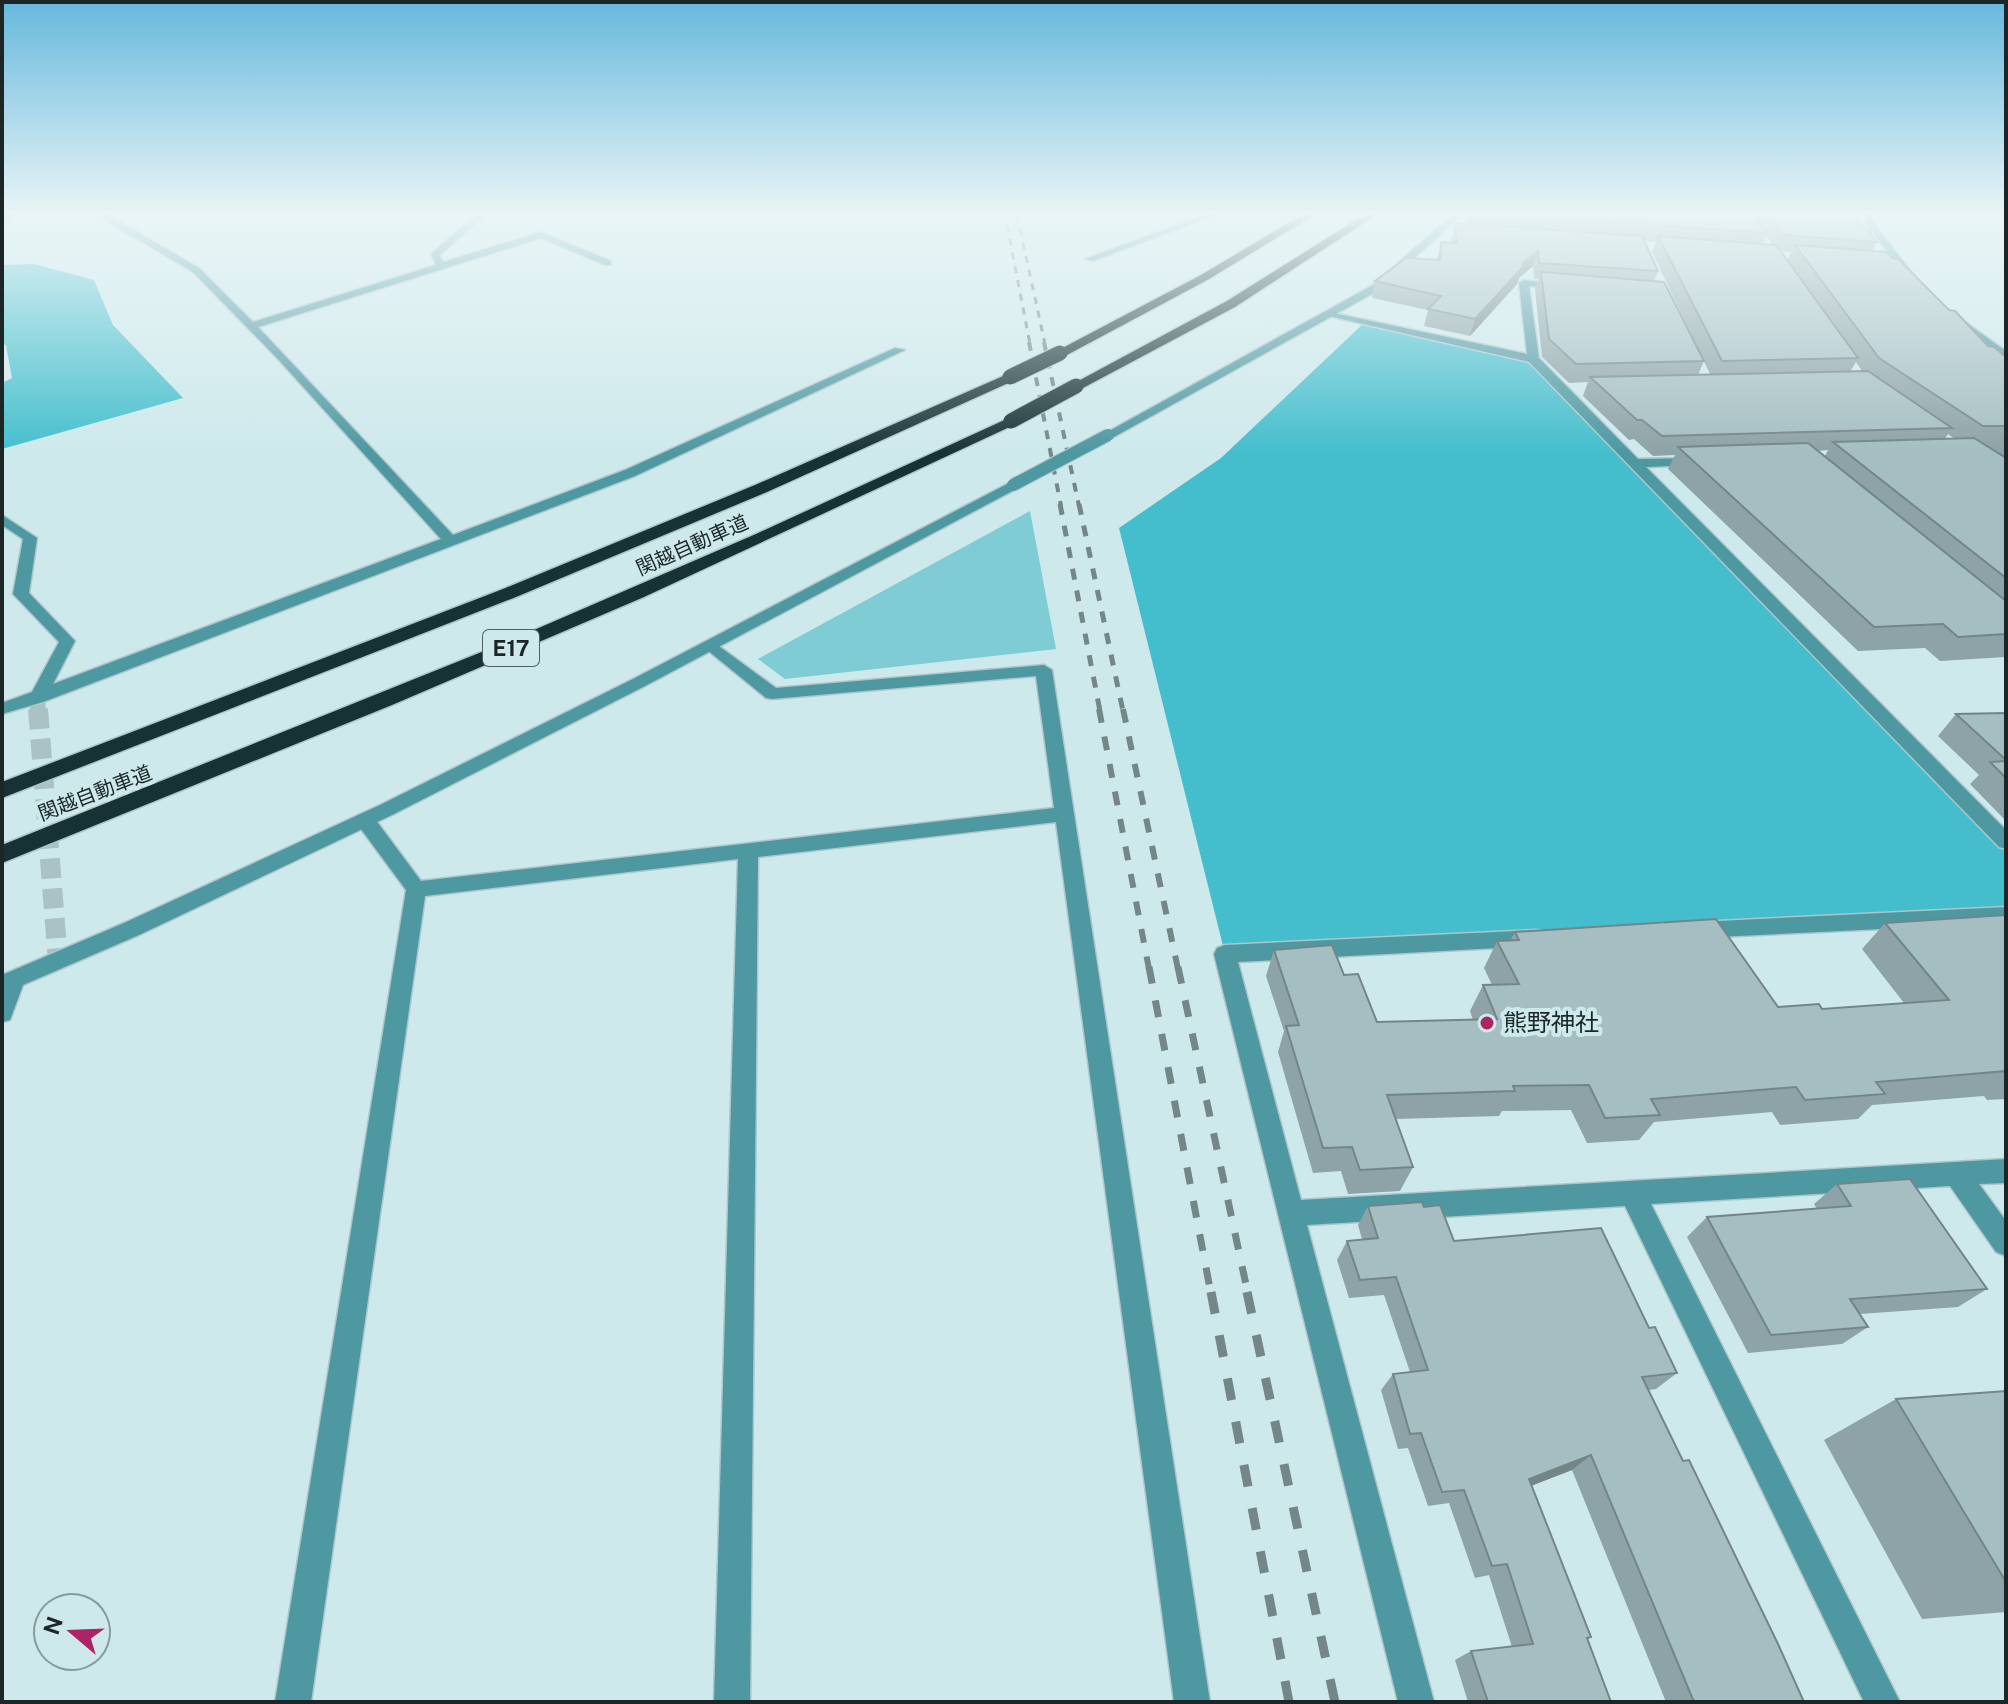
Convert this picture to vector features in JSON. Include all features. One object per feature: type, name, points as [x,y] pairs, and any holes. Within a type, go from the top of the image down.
[{"type":"highway","name":"関越自動車道","points":[[2,790],[318,671],[612,554],[836,458],[1060,353],[1172,295]]},
{"type":"highway","name":"関越自動車道","points":[[2,854],[359,713],[881,485],[1011,421],[1246,295]]},
{"type":"street","points":[[220,295],[449,539]]},
{"type":"street","points":[[251,326],[351,295]]},
{"type":"street","points":[[2,1013],[8,983],[365,820],[712,646],[1364,295]]},
{"type":"street","points":[[1525,295],[1533,359]]},
{"type":"street","points":[[1949,313],[2006,356]]},
{"type":"street","points":[[1329,315],[1533,359],[1572,390],[1635,463],[2006,842]]},
{"type":"street","points":[[2,709],[630,473],[899,350]]},
{"type":"street","points":[[1635,463],[1710,461]]},
{"type":"street","points":[[2,519],[30,538],[21,594],[67,641],[37,698]]},
{"type":"street","points":[[712,646],[772,694],[1044,670],[1192,1702]]},
{"type":"street","points":[[416,889],[1064,814]]},
{"type":"street","points":[[293,1702],[416,889],[365,820]]},
{"type":"street","points":[[732,1702],[748,851]]},
{"type":"street","points":[[1671,932],[2006,915]]},
{"type":"street","points":[[1416,1702],[1225,954],[1560,937]]},
{"type":"street","points":[[1291,1213],[2006,1171]]},
{"type":"street","points":[[1956,1174],[2006,1243]]},
{"type":"street","points":[[1632,1193],[1882,1702]]},
{"type":"shaded area","points":[[2,295],[100,295],[113,325],[183,398],[2,449],[2,383],[12,378],[6,345],[2,344]]},
{"type":"shaded area","points":[[1364,323],[1533,359],[2006,842],[2006,915],[1225,954],[1119,528],[1221,458]]},
{"type":"shaded area","points":[[1030,511],[1056,649],[785,679],[758,659]]},
{"type":"building","points":[[1434,295],[1498,295],[1475,319],[1428,309],[1441,296]]},
{"type":"building","points":[[1544,295],[1670,295],[1704,361],[1576,364],[1549,339]]},
{"type":"building","points":[[1688,295],[1812,295],[1858,358],[1722,361]]},
{"type":"building","points":[[1832,295],[1934,295],[1949,310],[1955,311],[1988,346],[2006,357],[2006,426],[1983,426],[1879,358]]},
{"type":"building","points":[[1868,371],[1952,428],[1662,436],[1642,420],[1637,420],[1590,377]]},
{"type":"building","points":[[1974,438],[2006,458],[2006,578],[1833,442]]},
{"type":"building","points":[[1808,443],[2006,601],[2006,634],[1958,637],[1943,624],[1874,627],[1678,447]]},
{"type":"building","points":[[2006,713],[2006,760],[1956,714]]},
{"type":"building","points":[[2006,761],[2006,778],[1990,762]]},
{"type":"building","points":[[2006,915],[2006,1071],[1876,1082],[1885,1094],[1805,1100],[1796,1087],[1651,1099],[1660,1115],[1605,1118],[1589,1085],[1513,1086],[1515,1091],[1387,1095],[1413,1167],[1360,1170],[1352,1147],[1323,1148],[1286,1026],[1299,1025],[1274,950],[1332,945],[1344,975],[1358,974],[1377,1022],[1497,1019],[1483,985],[1519,984],[1497,941],[1519,940],[1515,932],[1716,919],[1778,1007],[1819,1004],[1822,1009],[1949,1000],[1885,923]]},
{"type":"building","points":[[1910,1179],[1987,1289],[1850,1299],[1868,1327],[1771,1335],[1707,1217],[1851,1206],[1837,1184]]},
{"type":"building","points":[[1422,1202],[1424,1207],[1440,1205],[1454,1241],[1601,1228],[1649,1328],[1655,1327],[1677,1373],[1642,1377],[1683,1461],[1689,1460],[1804,1702],[1694,1702],[1591,1455],[1529,1479],[1591,1637],[1587,1638],[1611,1702],[1488,1702],[1471,1651],[1533,1644],[1507,1564],[1492,1566],[1464,1490],[1442,1492],[1421,1433],[1410,1434],[1393,1374],[1428,1370],[1396,1277],[1360,1280],[1347,1241],[1378,1238],[1368,1206]]},
{"type":"building","points":[[2006,1391],[2006,1582],[1896,1399]]},
{"type":"tunnel","points":[[37,698],[38,711]]},
{"type":"tunnel","points":[[38,709],[58,961]]},
{"type":"railway","points":[[1020,295],[1030,344]]},
{"type":"railway","points":[[1034,295],[1045,344]]},
{"type":"railway","points":[[1029,342],[1061,506]]},
{"type":"railway","points":[[1044,342],[1079,506]]},
{"type":"railway","points":[[1060,504],[1100,711]]},
{"type":"railway","points":[[1079,504],[1123,711]]},
{"type":"railway","points":[[1099,709],[1149,969]]},
{"type":"railway","points":[[1123,709],[1178,969]]},
{"type":"railway","points":[[1149,967],[1211,1294]]},
{"type":"railway","points":[[1178,967],[1248,1294]]},
{"type":"railway","points":[[1211,1292],[1289,1702]]},
{"type":"railway","points":[[1247,1292],[1335,1702]]},
{"type":"place","name":"熊野神社","points":[[1487,1023]]}]
